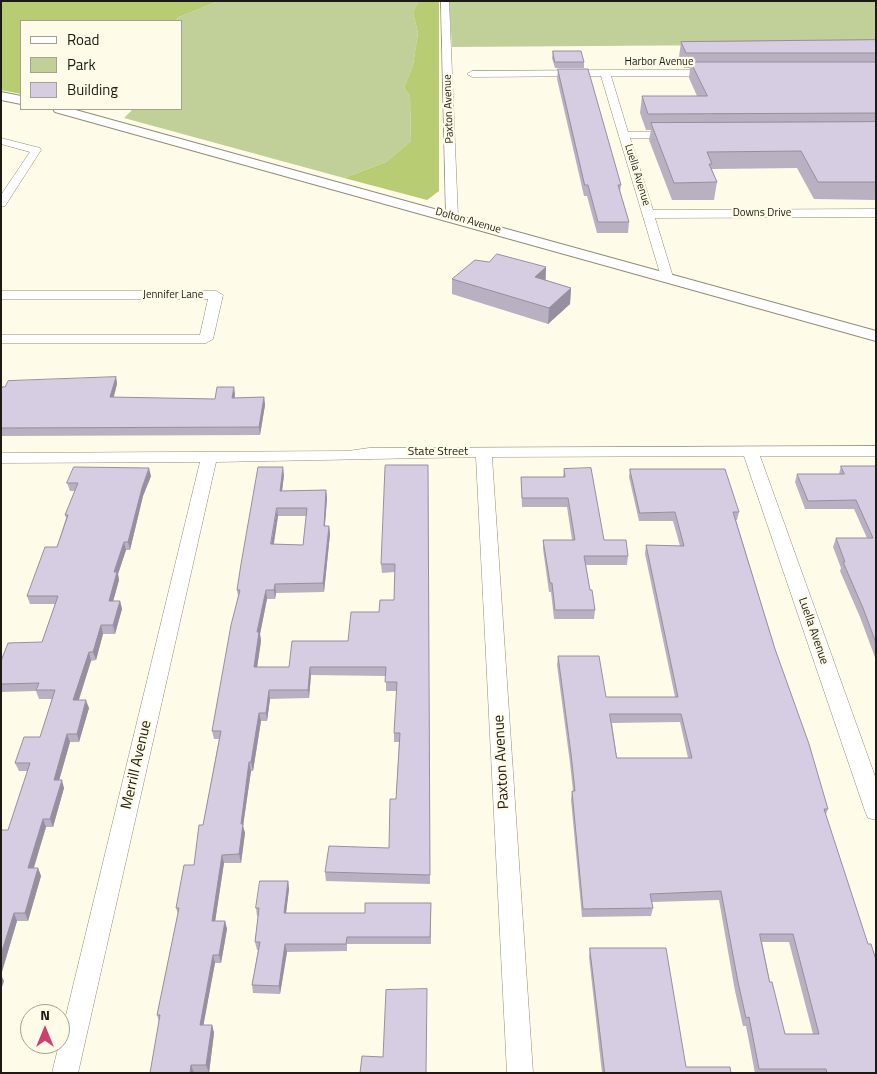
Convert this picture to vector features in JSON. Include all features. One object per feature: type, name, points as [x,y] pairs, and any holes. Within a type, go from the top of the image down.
[{"type":"street","name":"Paxton Avenue","points":[[445,1],[452,217]]},
{"type":"street","name":"Harbor Avenue","points":[[472,74],[721,73]]},
{"type":"street","name":"Luella Avenue","points":[[605,74],[667,278]]},
{"type":"street","points":[[1,96],[20,100]]},
{"type":"street","name":"Dolton Avenue","points":[[63,110],[876,336]]},
{"type":"street","points":[[624,135],[682,135]]},
{"type":"street","points":[[1,141],[36,150],[1,204]]},
{"type":"street","name":"Downs Drive","points":[[648,214],[876,213]]},
{"type":"street","name":"Jennifer Lane","points":[[1,295],[216,295],[206,339],[1,339]]},
{"type":"street","name":"Luella Avenue","points":[[750,451],[876,811]]},
{"type":"street","name":"State Street","points":[[1,458],[484,452],[876,451]]},
{"type":"street","name":"Paxton Avenue","points":[[484,452],[520,1073]]},
{"type":"street","name":"Merrill Avenue","points":[[65,1073],[209,456]]},
{"type":"green space","points":[[1,1],[219,1],[179,17],[176,20],[20,20],[20,94],[1,90]]},
{"type":"green space","points":[[219,1],[419,1],[413,12],[418,33],[413,65],[404,88],[410,96],[411,141],[386,162],[344,178],[124,118],[132,110],[182,110],[182,20],[176,20],[179,17]]},
{"type":"green space","points":[[419,1],[439,1],[439,191],[427,200],[344,178],[386,162],[411,141],[410,96],[404,88],[413,65],[418,33],[413,12]]},
{"type":"green space","points":[[449,1],[876,1],[876,44],[452,47]]},
{"type":"building","points":[[876,40],[876,53],[686,53],[681,42]]},
{"type":"building","points":[[553,51],[581,51],[584,62],[555,62]]},
{"type":"building","points":[[691,62],[876,62],[876,113],[648,114],[642,96],[707,96]]},
{"type":"building","points":[[558,69],[588,69],[621,185],[618,185],[629,222],[598,222],[588,185],[585,185]]},
{"type":"building","points":[[876,122],[876,182],[818,182],[801,151],[707,152],[712,164],[709,164],[717,182],[674,183],[651,123]]},
{"type":"building","points":[[497,254],[546,267],[535,277],[571,288],[549,308],[452,279],[475,260],[489,262]]},
{"type":"building","points":[[116,377],[110,397],[215,399],[217,387],[234,387],[232,398],[264,397],[259,427],[1,428],[1,387],[5,387],[8,381]]},
{"type":"building","points":[[386,465],[428,465],[430,875],[325,872],[329,846],[389,848],[390,799],[396,799],[400,733],[394,733],[397,682],[385,682],[386,667],[310,667],[308,690],[269,690],[266,713],[259,713],[251,762],[249,762],[239,854],[222,855],[212,921],[225,921],[219,955],[213,955],[200,1025],[212,1025],[206,1065],[191,1065],[190,1073],[150,1073],[160,1015],[157,1015],[179,908],[176,908],[184,865],[194,865],[199,825],[203,825],[221,731],[212,731],[231,625],[240,590],[237,590],[258,467],[283,467],[280,491],[326,490],[324,526],[329,526],[323,583],[275,584],[274,590],[266,590],[257,632],[259,632],[254,667],[289,667],[292,641],[348,641],[351,612],[379,612],[380,600],[394,600],[395,564],[381,564]],"holes":[[[277,508],[307,508],[303,545],[271,544]]]},
{"type":"building","points":[[841,466],[876,466],[876,643],[843,562],[845,562],[836,538],[873,538],[856,500],[808,501],[797,474],[844,474]]},
{"type":"building","points":[[74,467],[149,468],[128,542],[124,542],[114,572],[117,572],[109,601],[120,601],[113,625],[101,625],[93,652],[89,652],[73,700],[86,700],[77,734],[67,734],[54,780],[62,780],[50,819],[43,819],[28,868],[38,868],[25,913],[14,913],[1,954],[1,830],[8,830],[30,763],[15,763],[24,737],[40,737],[55,690],[36,690],[39,683],[1,684],[1,661],[8,643],[42,642],[58,596],[27,596],[45,547],[57,547],[68,515],[65,515],[78,483],[67,483]]},
{"type":"building","points":[[591,468],[604,540],[626,540],[628,556],[584,556],[595,610],[555,610],[552,583],[550,583],[543,540],[575,540],[568,498],[522,498],[521,477],[565,477],[564,469]]},
{"type":"building","points":[[630,469],[725,469],[739,512],[733,512],[775,649],[809,744],[828,809],[824,809],[868,944],[871,944],[876,960],[876,1073],[827,1073],[826,1069],[759,1069],[749,1017],[746,1018],[738,982],[721,891],[650,894],[653,908],[583,909],[572,791],[575,791],[558,656],[599,656],[606,697],[678,697],[646,545],[684,546],[675,512],[640,513]],"holes":[[[610,714],[681,714],[692,758],[617,758]],[[760,934],[793,934],[819,1034],[785,1034],[772,982],[770,982]]]},
{"type":"building","points":[[260,881],[288,881],[284,913],[365,913],[365,903],[431,903],[430,937],[347,937],[346,944],[285,944],[279,986],[252,985],[260,942],[255,942],[259,908],[256,908]]},
{"type":"building","points":[[590,948],[666,948],[686,1067],[730,1067],[731,1073],[605,1073]]},
{"type":"building","points":[[427,989],[426,1073],[360,1073],[362,1056],[383,1057],[386,990]]}]
